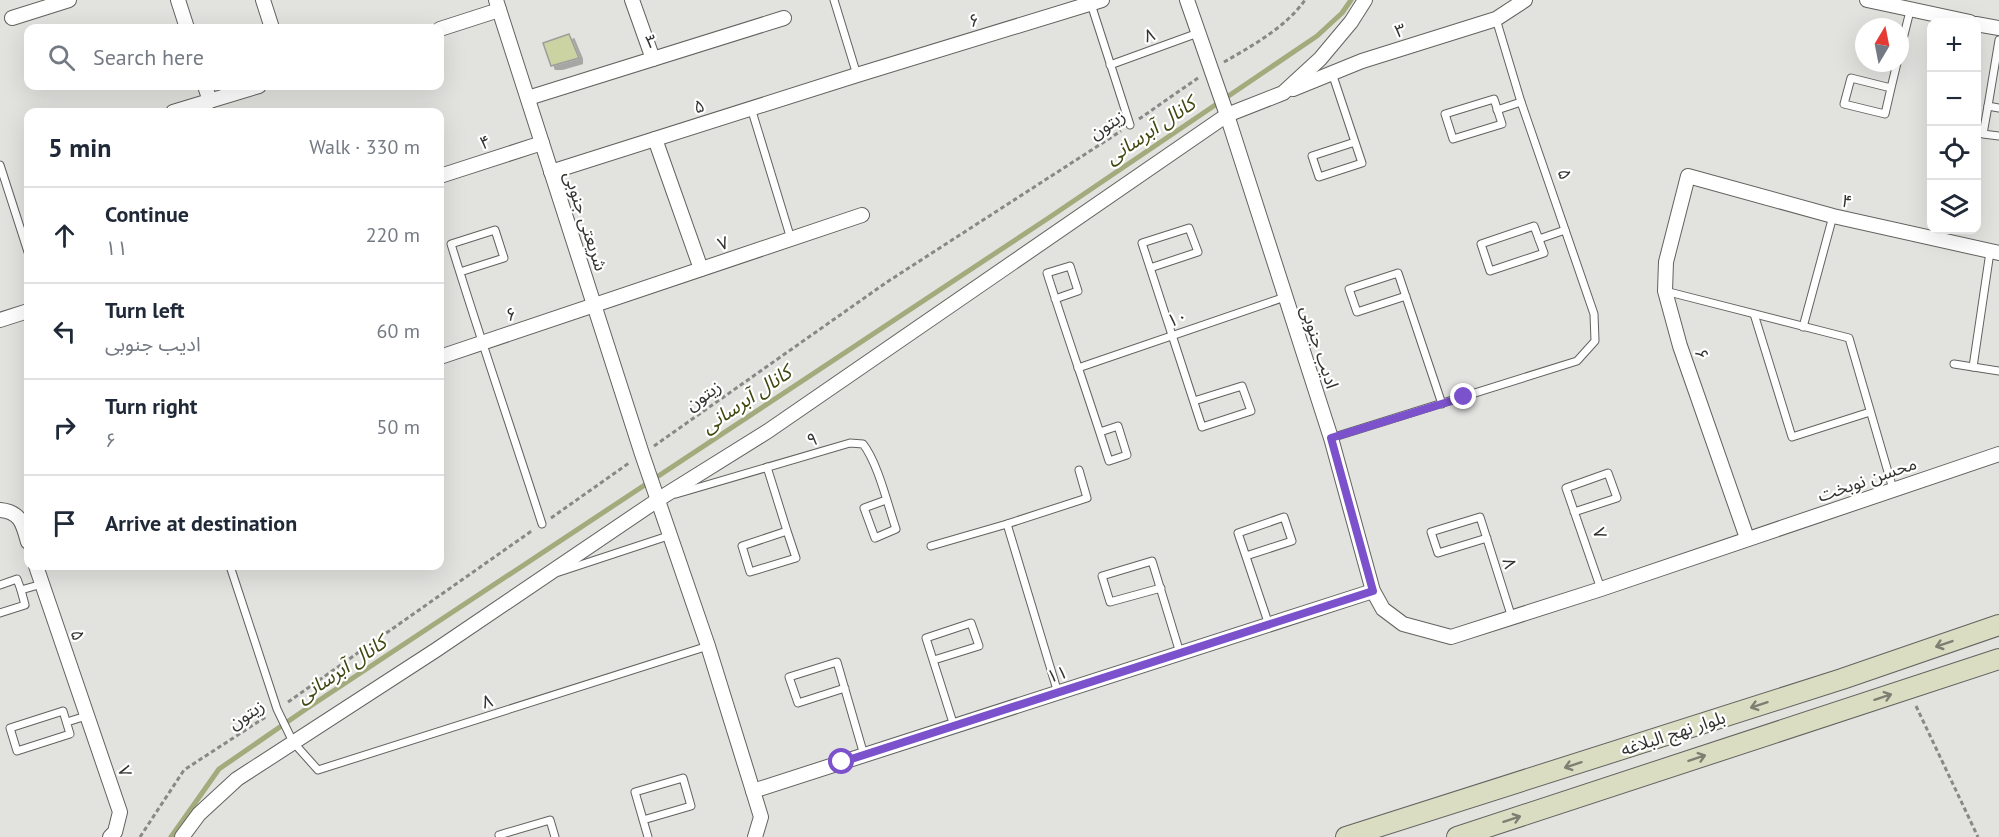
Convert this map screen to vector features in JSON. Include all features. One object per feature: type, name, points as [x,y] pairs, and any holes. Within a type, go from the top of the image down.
[{"type":"main road","name":"بلوار نهج البلاغه","points":[[1346,837],[1842,679],[1999,625]]},
{"type":"main road","name":"بلوار نهج البلاغه","points":[[1456,837],[1999,659]]},
{"type":"street","points":[[12,18],[69,0]]},
{"type":"street","points":[[178,0],[186,24]]},
{"type":"street","points":[[263,0],[271,24]]},
{"type":"street","points":[[632,0],[653,59]]},
{"type":"street","points":[[1187,0],[1211,69]]},
{"type":"street","points":[[1283,93],[1320,59],[1351,22],[1365,0]]},
{"type":"street","name":"۳","points":[[182,837],[199,814],[237,779],[292,738],[436,650],[659,499],[768,431],[1227,115],[1362,61],[1496,19],[1525,0]]},
{"type":"street","points":[[1867,0],[1948,18]]},
{"type":"street","name":"۶","points":[[857,75],[1096,2]]},
{"type":"street","points":[[444,27],[498,5]]},
{"type":"street","name":"شریعتی جنوبی","points":[[498,5],[642,454],[708,646],[753,791],[761,817],[755,837]]},
{"type":"street","name":"۳","points":[[528,98],[784,18]]},
{"type":"street","points":[[1981,25],[1999,28]]},
{"type":"street","name":"ادیب جنوبی","points":[[1211,69],[1331,438],[1373,591]]},
{"type":"street","name":"۵","points":[[551,172],[857,75]]},
{"type":"street","points":[[206,90],[210,101]]},
{"type":"street","points":[[186,108],[246,90]]},
{"type":"street","points":[[655,139],[701,269]]},
{"type":"street","name":"۴","points":[[444,175],[542,143]]},
{"type":"street","name":"۶","points":[[1688,176],[1666,262],[1665,291],[1680,346],[1747,538]]},
{"type":"street","name":"۴","points":[[1688,176],[1833,216],[1994,253]]},
{"type":"street","name":"۷","points":[[594,305],[862,215]]},
{"type":"street","name":"۶","points":[[444,356],[594,305]]},
{"type":"street","points":[[0,320],[24,312]]},
{"type":"street","name":"محسن نوبخت","points":[[1373,591],[1383,609],[1403,624],[1451,637],[1999,454]]},
{"type":"street","points":[[0,510],[12,511],[22,521],[24,528]]},
{"type":"street","name":"۵","points":[[37,570],[86,716]]},
{"type":"street","name":"۱۱","points":[[753,791],[1373,591]]},
{"type":"street","name":"۷","points":[[86,716],[120,812],[115,832],[110,837]]},
{"type":"lane","points":[[834,0],[857,75]]},
{"type":"lane","points":[[1096,2],[1110,65],[1130,125]]},
{"type":"lane","points":[[1908,18],[1910,11]]},
{"type":"lane","name":"۵","points":[[1442,404],[1577,361],[1595,341],[1594,314],[1521,102],[1496,19]]},
{"type":"lane","name":"۸","points":[[1110,65],[1198,33]]},
{"type":"lane","points":[[1999,40],[1983,134],[1999,136]]},
{"type":"lane","points":[[1891,88],[1851,78],[1844,104],[1885,114],[1895,72]]},
{"type":"lane","points":[[1332,73],[1362,163],[1319,177],[1312,156],[1354,142]]},
{"type":"lane","points":[[1494,99],[1497,110],[1502,124],[1452,139],[1445,114],[1494,99]]},
{"type":"lane","points":[[1497,110],[1521,102]]},
{"type":"lane","points":[[1988,106],[1999,108]]},
{"type":"lane","points":[[751,108],[791,239]]},
{"type":"lane","points":[[0,165],[24,240]]},
{"type":"lane","points":[[1803,327],[1833,216]]},
{"type":"lane","points":[[1534,226],[1539,239],[1544,253],[1490,271],[1481,243],[1534,226]]},
{"type":"lane","points":[[1150,268],[1198,252],[1189,228],[1142,243],[1150,268],[1173,335],[1202,427],[1251,411],[1242,386],[1194,401]]},
{"type":"lane","points":[[460,272],[504,258],[495,230],[451,244],[482,342],[542,524]]},
{"type":"lane","points":[[1539,239],[1565,230]]},
{"type":"lane","points":[[1973,367],[1994,253]]},
{"type":"lane","points":[[1055,298],[1078,291],[1070,266],[1047,273],[1055,298],[1078,368],[1109,460],[1127,455],[1118,426],[1100,432]]},
{"type":"lane","points":[[1331,438],[1442,404],[1406,296],[1398,273],[1349,289],[1357,312],[1406,296]]},
{"type":"lane","points":[[1665,291],[1849,338],[1893,489]]},
{"type":"lane","name":"۱۰","points":[[1078,368],[1285,297]]},
{"type":"lane","points":[[1754,314],[1792,437],[1870,412]]},
{"type":"lane","points":[[1954,364],[1999,371]]},
{"type":"lane","name":"۹","points":[[659,499],[850,443],[863,444],[869,452],[886,500],[896,530],[874,538],[864,508],[886,500]]},
{"type":"lane","points":[[767,467],[788,531],[796,558],[750,572],[742,546],[788,531]]},
{"type":"lane","points":[[931,546],[1087,498],[1079,470]]},
{"type":"lane","name":"۷","points":[[1574,512],[1617,498],[1608,473],[1566,488],[1574,512],[1600,589]]},
{"type":"lane","points":[[1246,556],[1292,541],[1284,517],[1238,533],[1269,625]]},
{"type":"lane","name":"۸","points":[[1487,538],[1438,553],[1431,532],[1480,517],[1487,538],[1512,618]]},
{"type":"lane","points":[[1006,524],[1058,693]]},
{"type":"lane","points":[[547,576],[671,535]]},
{"type":"lane","points":[[1161,588],[1110,602],[1102,576],[1152,561],[1161,588],[1180,653]]},
{"type":"lane","points":[[231,570],[277,709],[292,738]]},
{"type":"lane","points":[[0,585],[17,579],[25,605],[0,613]]},
{"type":"lane","points":[[21,590],[42,584]]},
{"type":"lane","points":[[934,660],[979,646],[971,623],[926,638],[954,726]]},
{"type":"lane","name":"۸","points":[[292,738],[318,770],[708,646]]},
{"type":"lane","points":[[846,688],[798,703],[789,677],[837,662],[846,688],[864,755]]},
{"type":"lane","points":[[63,711],[67,722],[70,734],[17,751],[10,728],[63,711]]},
{"type":"lane","points":[[67,722],[86,716]]},
{"type":"lane","points":[[643,820],[691,806],[683,778],[635,792],[643,820],[648,837]]},
{"type":"lane","points":[[500,837],[499,835],[550,820],[555,837]]},
{"type":"path","name":"زیتون","points":[[140,837],[184,770],[277,709],[887,282],[1130,125],[1211,69],[1256,44],[1298,10],[1305,0]]},
{"type":"path","points":[[1909,689],[1978,837]]},
{"type":"building","points":[[569,34],[579,58],[551,66],[543,43]]},
{"type":"waterway","name":"کانال آبرسانی","points":[[171,837],[219,769],[306,709],[1050,217],[1317,36],[1342,13],[1351,0]]},
{"type":"route","points":[[842,762],[1373,591],[1331,438],[1464,397]]}]
